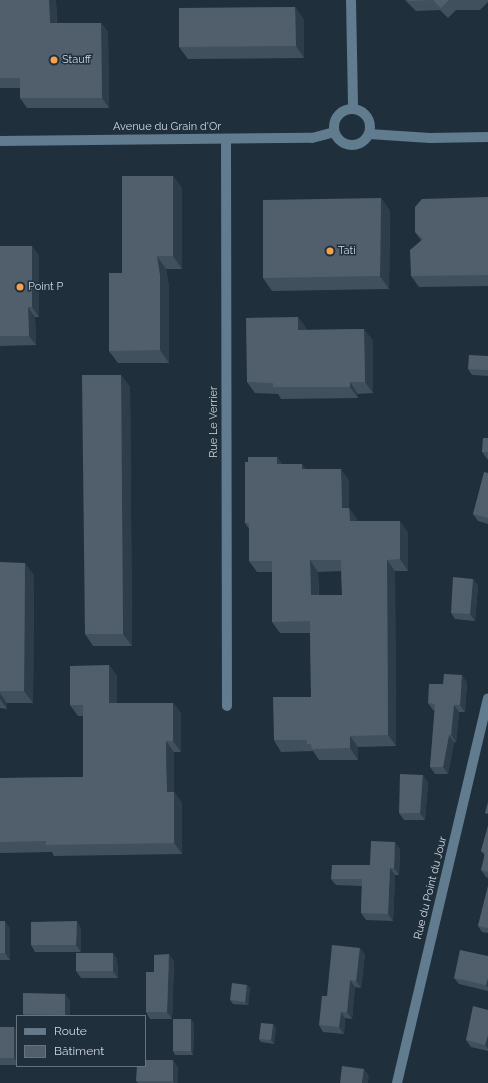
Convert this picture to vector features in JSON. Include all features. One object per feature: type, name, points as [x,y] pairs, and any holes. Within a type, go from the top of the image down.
[{"type":"street","points":[[351,0],[353,108]]},
{"type":"street","points":[[353,108],[366,114],[370,121],[369,134],[360,144],[344,144],[334,132],[334,122],[339,114],[353,108]]},
{"type":"street","name":"Avenue du Grain d'Or","points":[[0,141],[312,138],[334,132]]},
{"type":"street","points":[[369,134],[430,138],[488,137]]},
{"type":"street","name":"Rue Le Verrier","points":[[226,139],[227,706]]},
{"type":"street","name":"Rue du Point du Jour","points":[[397,1083],[488,699]]},
{"type":"building","name":"Stauff","points":[[0,0],[49,0],[50,23],[101,23],[102,98],[20,98],[20,78],[0,78]]},
{"type":"building","points":[[407,0],[433,0],[409,1]]},
{"type":"building","points":[[433,0],[449,0],[441,8]]},
{"type":"building","points":[[295,7],[296,46],[179,47],[179,8]]},
{"type":"building","points":[[122,176],[173,176],[173,256],[157,256],[160,275],[160,350],[109,351],[109,273],[122,273]]},
{"type":"building","points":[[488,197],[488,275],[411,276],[410,250],[423,239],[415,232],[415,207],[422,199]]},
{"type":"building","name":"Tati","points":[[381,198],[380,276],[263,278],[263,200]]},
{"type":"building","name":"Point P","points":[[0,246],[32,246],[32,307],[28,307],[29,336],[0,336]]},
{"type":"building","points":[[298,317],[298,330],[364,329],[365,382],[350,382],[350,387],[273,387],[273,383],[247,382],[246,318]]},
{"type":"building","points":[[469,355],[488,356],[488,370],[468,369]]},
{"type":"building","points":[[82,375],[121,375],[123,634],[85,634]]},
{"type":"building","points":[[483,438],[488,438],[488,452],[482,452]]},
{"type":"building","points":[[248,457],[277,457],[277,464],[302,464],[302,469],[341,469],[342,508],[349,508],[350,521],[400,521],[400,559],[387,560],[388,735],[350,736],[350,748],[312,749],[311,744],[307,744],[307,740],[274,740],[273,697],[311,697],[310,621],[272,622],[272,561],[249,561],[249,523],[245,523],[245,462],[248,462]],"holes":[[[310,560],[341,560],[342,595],[311,595]]]},
{"type":"building","points":[[484,472],[488,473],[488,518],[473,514]]},
{"type":"building","points":[[0,562],[25,563],[24,691],[0,691]]},
{"type":"building","points":[[453,577],[473,579],[470,614],[451,613]]},
{"type":"building","points":[[109,665],[109,703],[173,703],[173,741],[166,741],[166,767],[167,792],[174,792],[174,843],[46,845],[46,841],[0,842],[0,778],[83,777],[83,705],[70,705],[70,666]]},
{"type":"building","points":[[444,674],[462,675],[460,705],[454,705],[451,735],[449,735],[443,767],[430,767],[435,704],[428,703],[429,684],[443,684]]},
{"type":"building","points":[[400,774],[423,775],[420,813],[399,813]]},
{"type":"building","points":[[488,802],[488,814],[485,813]]},
{"type":"building","points":[[488,826],[488,872],[481,870],[485,853],[481,851]]},
{"type":"building","points":[[371,841],[395,842],[394,868],[390,868],[388,914],[361,913],[362,879],[331,879],[332,865],[370,865]]},
{"type":"building","points":[[488,886],[488,928],[478,926]]},
{"type":"building","points":[[0,921],[5,921],[5,953],[0,953]]},
{"type":"building","points":[[77,921],[76,945],[31,945],[31,922]]},
{"type":"building","points":[[332,945],[360,948],[356,981],[350,980],[347,1012],[341,1012],[339,1027],[319,1025],[322,996],[327,996]]},
{"type":"building","points":[[460,950],[488,956],[488,978],[486,985],[454,978]]},
{"type":"building","points":[[76,953],[113,953],[113,971],[76,971]]},
{"type":"building","points":[[169,954],[167,1012],[146,1012],[146,972],[154,972],[154,955]]},
{"type":"building","points":[[232,983],[247,985],[245,1002],[230,1000]]},
{"type":"building","points":[[23,993],[65,994],[65,1015],[23,1014]]},
{"type":"building","points":[[473,1006],[488,1010],[488,1035],[485,1045],[466,1040]]},
{"type":"building","points":[[173,1019],[191,1019],[191,1051],[173,1051]]},
{"type":"building","points":[[261,1023],[273,1024],[271,1040],[259,1039]]},
{"type":"building","points":[[0,1027],[14,1027],[14,1058],[0,1058]]},
{"type":"building","points":[[146,1060],[173,1060],[173,1081],[136,1081],[137,1067],[146,1067]]},
{"type":"building","points":[[342,1066],[364,1069],[362,1083],[340,1083]]},
{"type":"place","name":"Stauff","points":[[54,60]]},
{"type":"place","name":"Tati","points":[[330,251]]},
{"type":"place","name":"Point P","points":[[20,287]]}]
